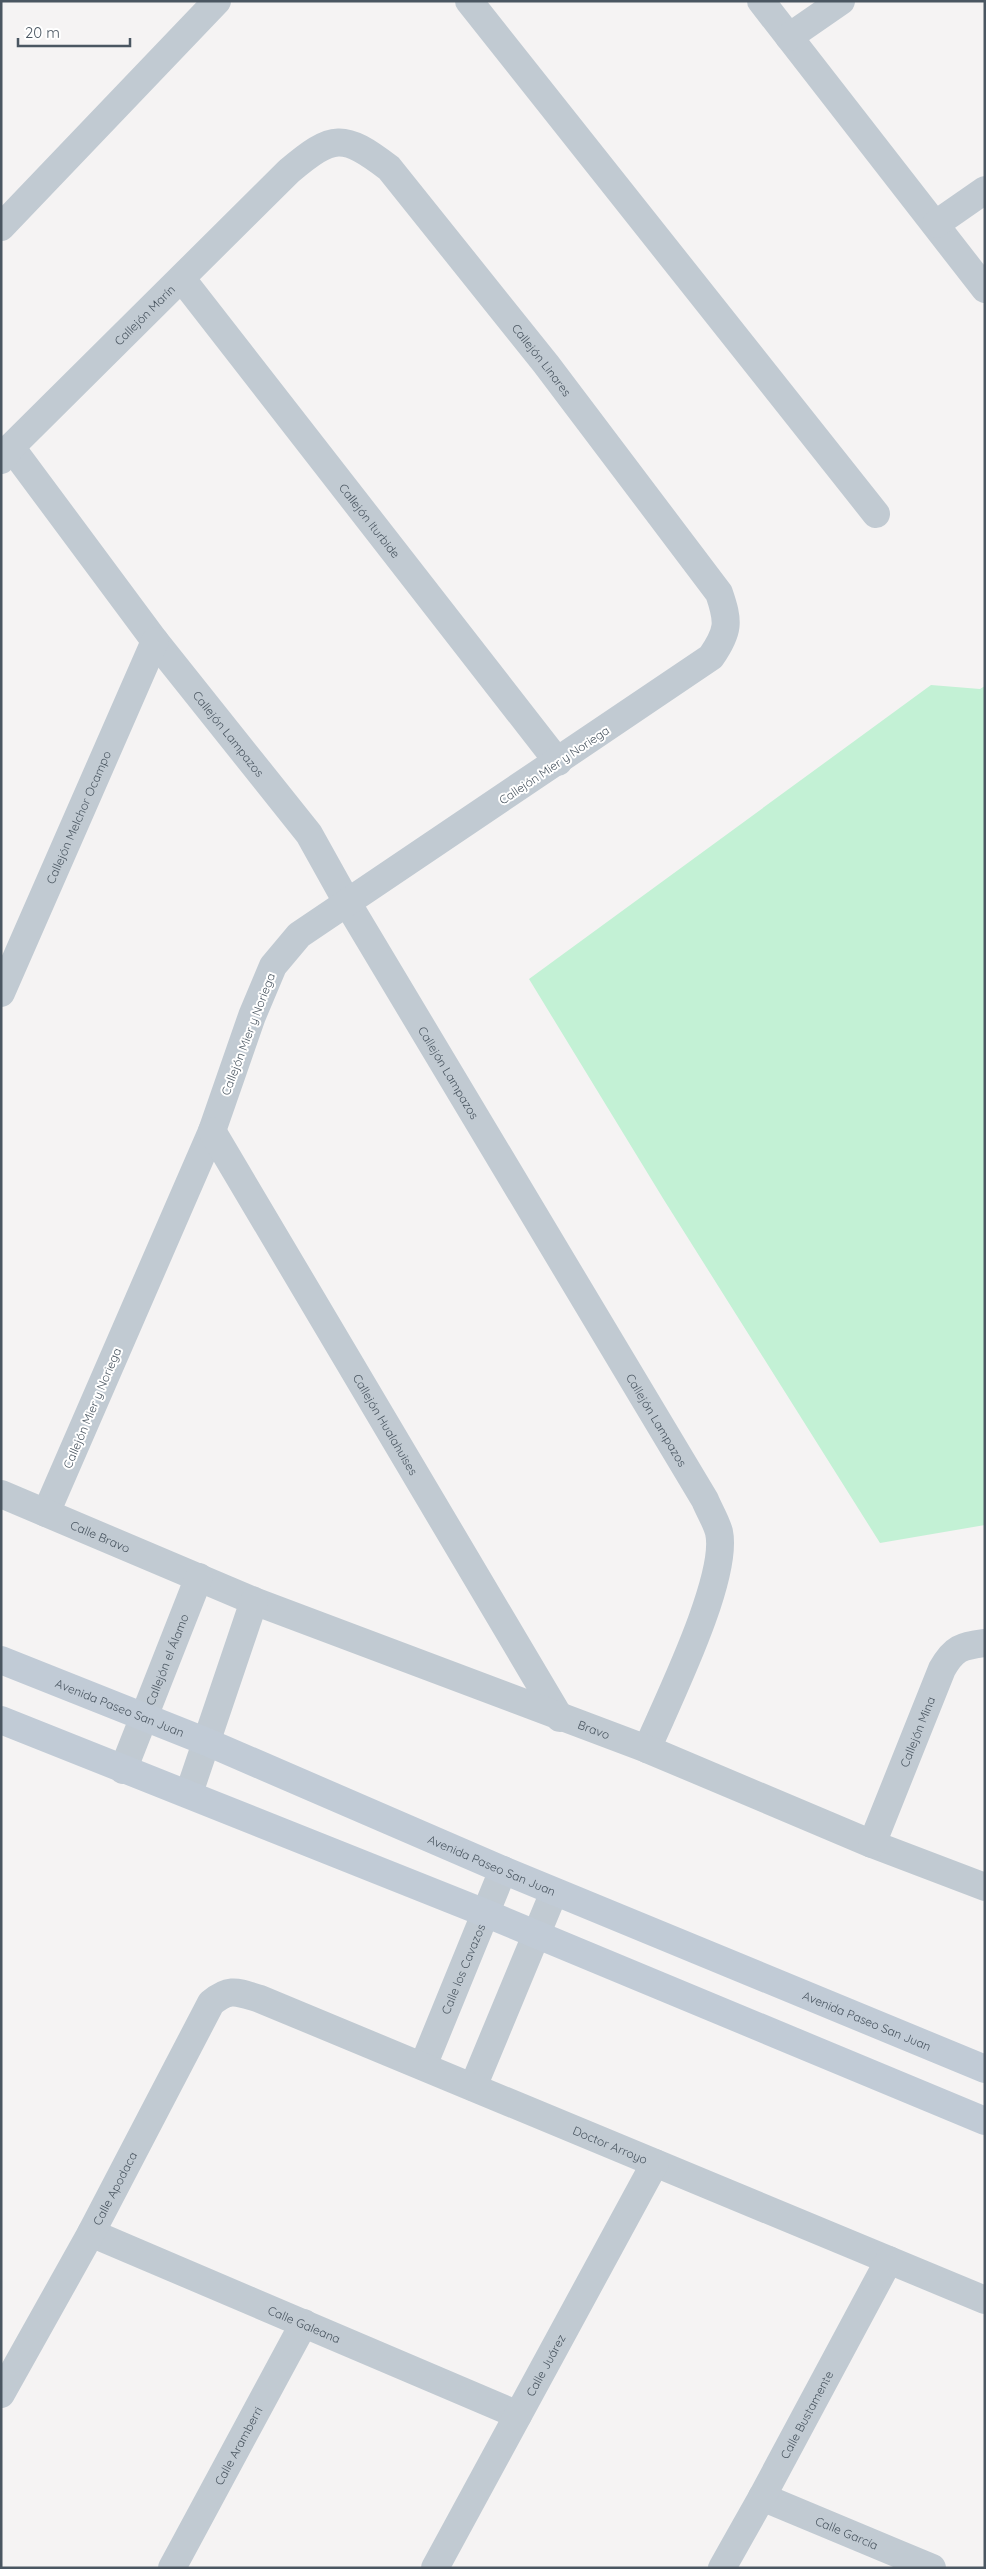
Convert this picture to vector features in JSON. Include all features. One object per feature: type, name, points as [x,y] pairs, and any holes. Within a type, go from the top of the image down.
[{"type":"street","points":[[1,226],[217,1]]},
{"type":"street","points":[[470,1],[876,514]]},
{"type":"street","points":[[761,1],[985,289]]},
{"type":"street","points":[[789,37],[841,1]]},
{"type":"street","name":"Callejón Linares","points":[[289,171],[316,149],[344,141],[366,151],[389,168],[546,364],[719,592],[727,618],[724,638],[712,657]]},
{"type":"street","name":"Callejón Marín","points":[[6,454],[289,171]]},
{"type":"street","points":[[936,224],[985,190]]},
{"type":"street","name":"Callejón Iturbide","points":[[182,279],[558,762]]},
{"type":"street","name":"Callejón Lampazos","points":[[6,454],[309,834],[348,904],[705,1500],[719,1532],[719,1564],[708,1602],[647,1749]]},
{"type":"street","name":"Callejón Melchor Ocampo","points":[[1,994],[155,641]]},
{"type":"street","name":"Callejón Mier y Noriega","points":[[46,1513],[212,1131],[252,1016],[273,966],[299,935],[348,904],[712,657]]},
{"type":"street","name":"Callejón Hualahuises","points":[[212,1131],[560,1718]]},
{"type":"street","name":"Calle Bravo","points":[[1,1494],[199,1577]]},
{"type":"street","name":"Bravo","points":[[199,1577],[254,1601],[560,1718],[647,1749],[872,1844],[985,1887]]},
{"type":"street","name":"Callejón el Álamo","points":[[123,1770],[199,1577]]},
{"type":"street","points":[[189,1793],[254,1601]]},
{"type":"street","name":"Callejón Mina","points":[[872,1844],[942,1669],[950,1654],[960,1648],[985,1643]]},
{"type":"street","name":"Avenida Paseo San Juan","points":[[1,1660],[142,1718],[207,1742],[554,1892],[985,2069]]},
{"type":"street","points":[[1,1720],[123,1770],[189,1793],[485,1913],[985,2121]]},
{"type":"street","name":"Calle los Cavazos","points":[[423,2066],[503,1870]]},
{"type":"street","points":[[473,2087],[554,1892]]},
{"type":"street","name":"Doctor Arroyo","points":[[234,1991],[260,1998],[985,2300]]},
{"type":"street","name":"Calle Apodaca","points":[[1,2394],[91,2233],[211,2004],[223,1993],[234,1991]]},
{"type":"street","name":"Calle Juárez","points":[[435,2568],[655,2163]]},
{"type":"street","name":"Calle Galeana","points":[[91,2233],[518,2415]]},
{"type":"street","name":"Calle Bustamente","points":[[722,2568],[762,2497],[888,2260]]},
{"type":"street","name":"Calle Aramberri","points":[[172,2568],[304,2323]]},
{"type":"street","name":"Calle García","points":[[762,2497],[932,2568]]},
{"type":"green space","points":[[931,685],[980,689],[985,686],[985,1525],[880,1543],[664,1200],[529,979]]}]
